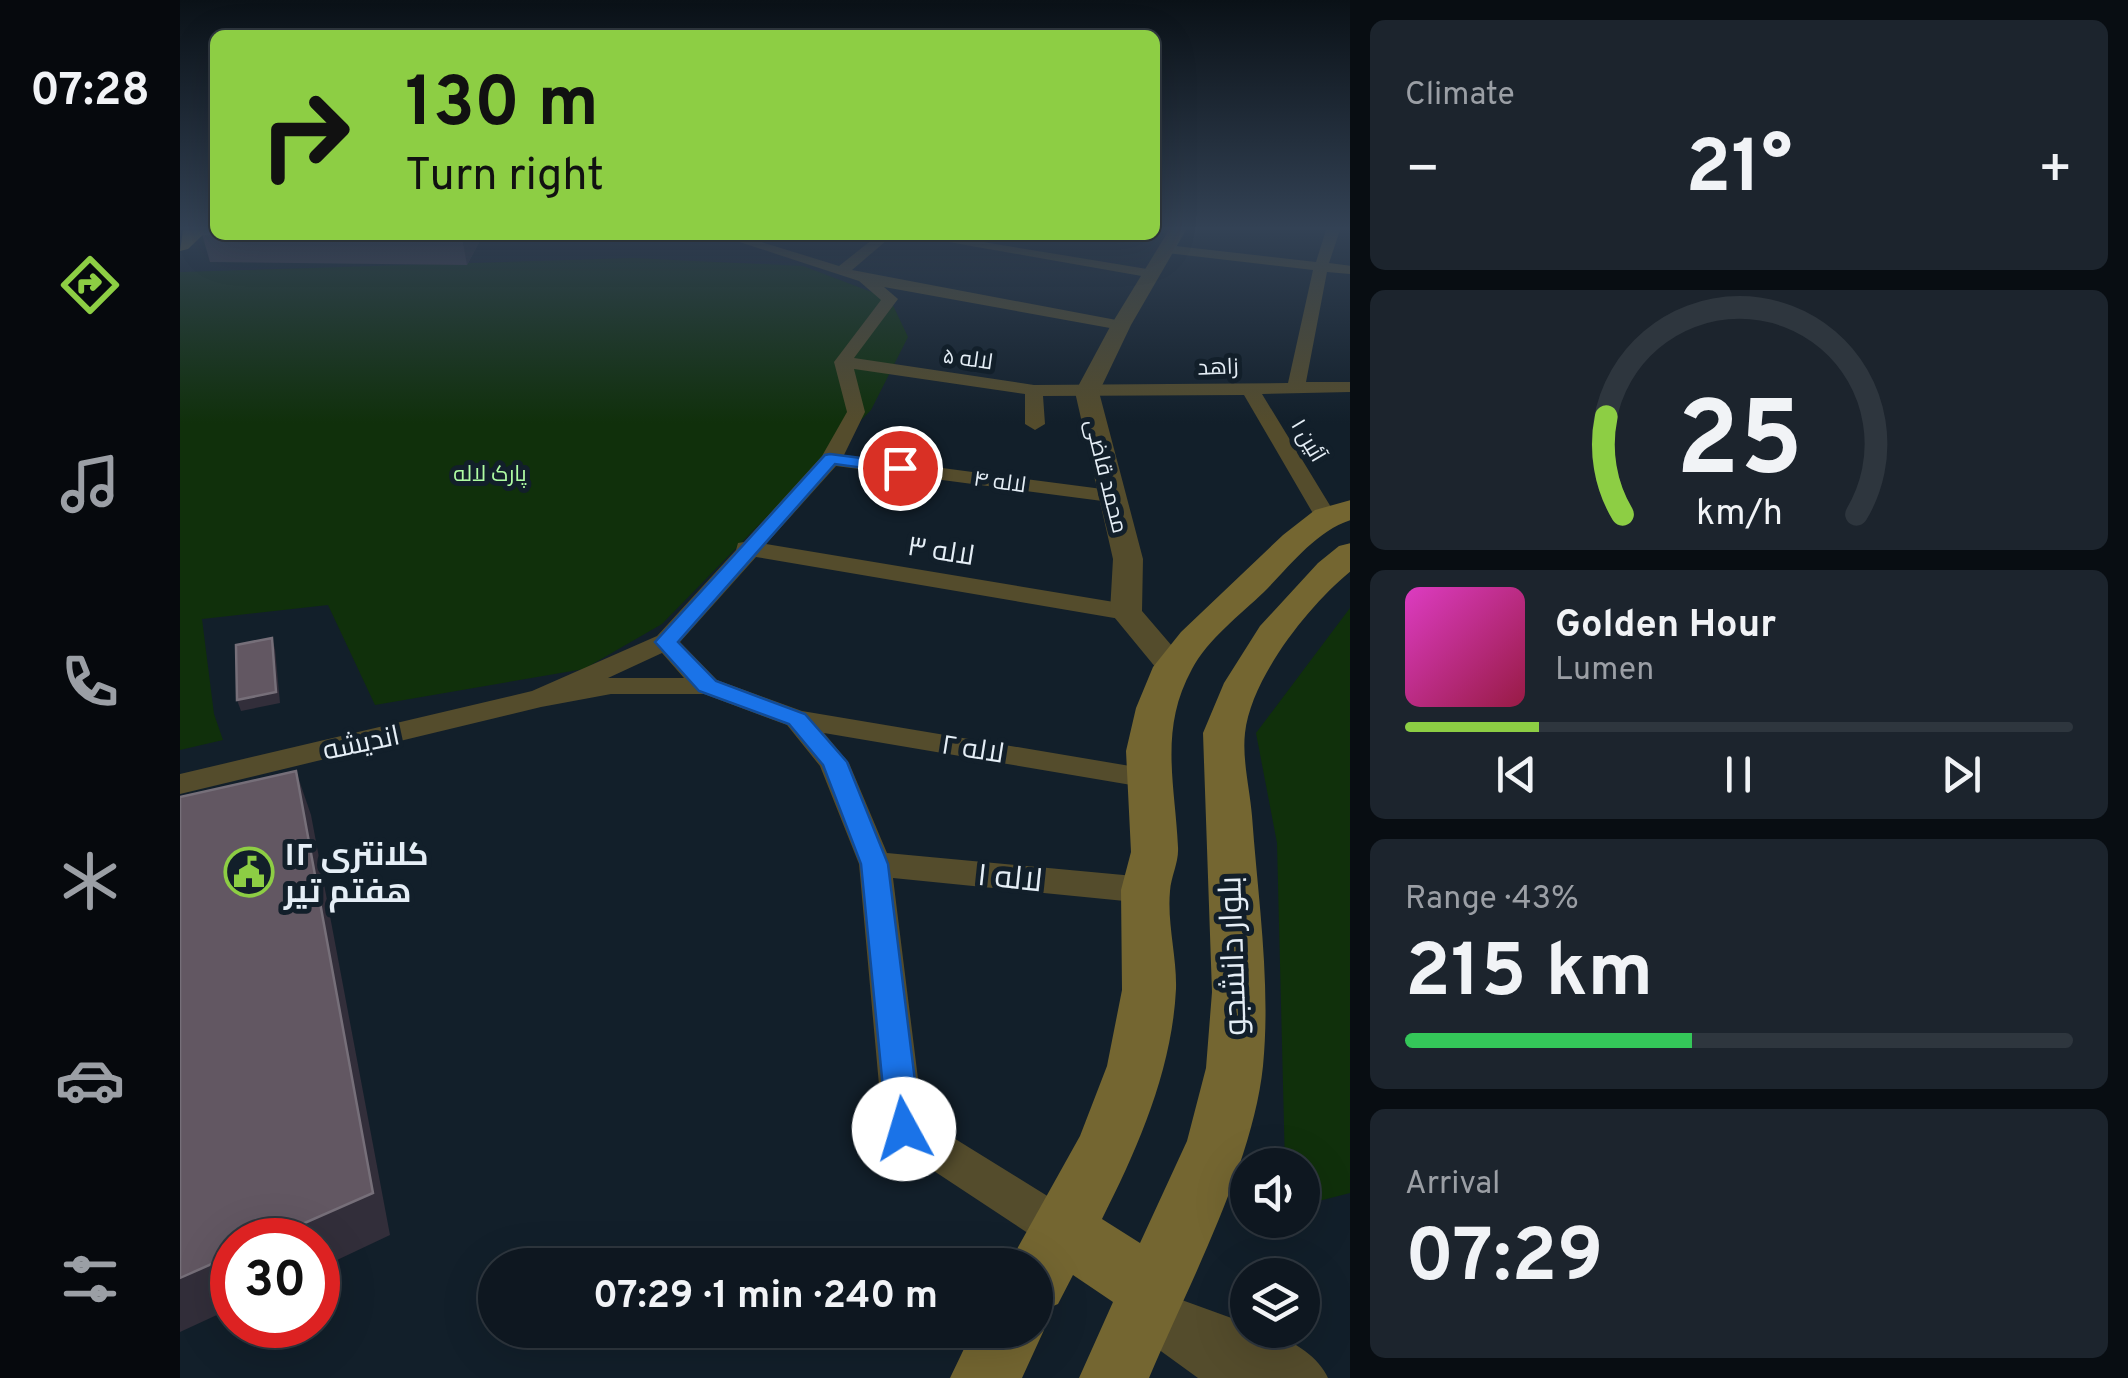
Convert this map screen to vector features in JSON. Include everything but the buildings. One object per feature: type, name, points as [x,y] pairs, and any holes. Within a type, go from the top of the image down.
[{"type":"main road","points":[[1052,1248],[1106,1148],[1135,1066],[1148,990],[1146,890],[1155,852],[1147,751],[1156,708],[1174,668],[1194,640],[1342,526]]},
{"type":"main road","name":"بلوار دانشجو","points":[[1114,1378],[1218,1143],[1234,1068],[1239,992],[1224,733],[1233,702],[1342,526]]},
{"type":"main road","points":[[1053,1257],[1149,1300]]},
{"type":"main road","points":[[984,1378],[1000,1348]]},
{"type":"street","points":[[541,698],[666,642],[746,548],[830,459],[856,412],[843,362],[890,299],[884,294]]},
{"type":"street","points":[[953,294],[1121,325]]},
{"type":"street","name":"محمد قاضی","points":[[1126,612],[1128,559],[1087,392],[1140,294]]},
{"type":"street","points":[[1296,388],[1315,294]]},
{"type":"street","name":"لاله ۵","points":[[843,362],[1034,390],[1087,392]]},
{"type":"street","name":"زاهد","points":[[1087,392],[1350,387]]},
{"type":"street","name":"آئین ۱","points":[[1249,388],[1342,526]]},
{"type":"street","points":[[1034,390],[1035,424]]},
{"type":"street","name":"لاله ۴","points":[[830,459],[1110,496]]},
{"type":"street","name":"لاله ۳","points":[[746,548],[1126,612]]},
{"type":"street","points":[[1126,612],[1174,668]]},
{"type":"street","points":[[666,642],[708,686]]},
{"type":"street","points":[[541,698],[611,686],[708,686]]},
{"type":"street","name":"لاله ۲","points":[[708,686],[797,719],[1149,778]]},
{"type":"street","name":"اندیشه","points":[[185,781],[385,738],[541,698]]},
{"type":"street","points":[[797,719],[834,762],[875,864],[904,1129],[1040,1248]]},
{"type":"street","name":"لاله ۱","points":[[875,864],[1146,890]]},
{"type":"street","points":[[1149,1300],[1238,1378]]},
{"type":"street","points":[[1149,1300],[1304,1378]]},
{"type":"green space","name":"پارک لاله","points":[[180,294],[878,294],[890,299],[908,337],[871,410],[662,624],[584,669],[375,705],[328,605],[202,619],[214,714],[223,740],[180,750]]},
{"type":"green space","points":[[1350,608],[1350,1193],[1320,1201],[1320,1148],[1285,1148],[1277,843],[1256,733]]},
{"type":"place","name":"کلانتری ۱۲ هفتم تیر","points":[[249,872]]},
{"type":"route","points":[[900,468],[830,459],[746,548],[666,642],[708,686],[797,719],[834,762],[875,864],[904,1129]]}]
